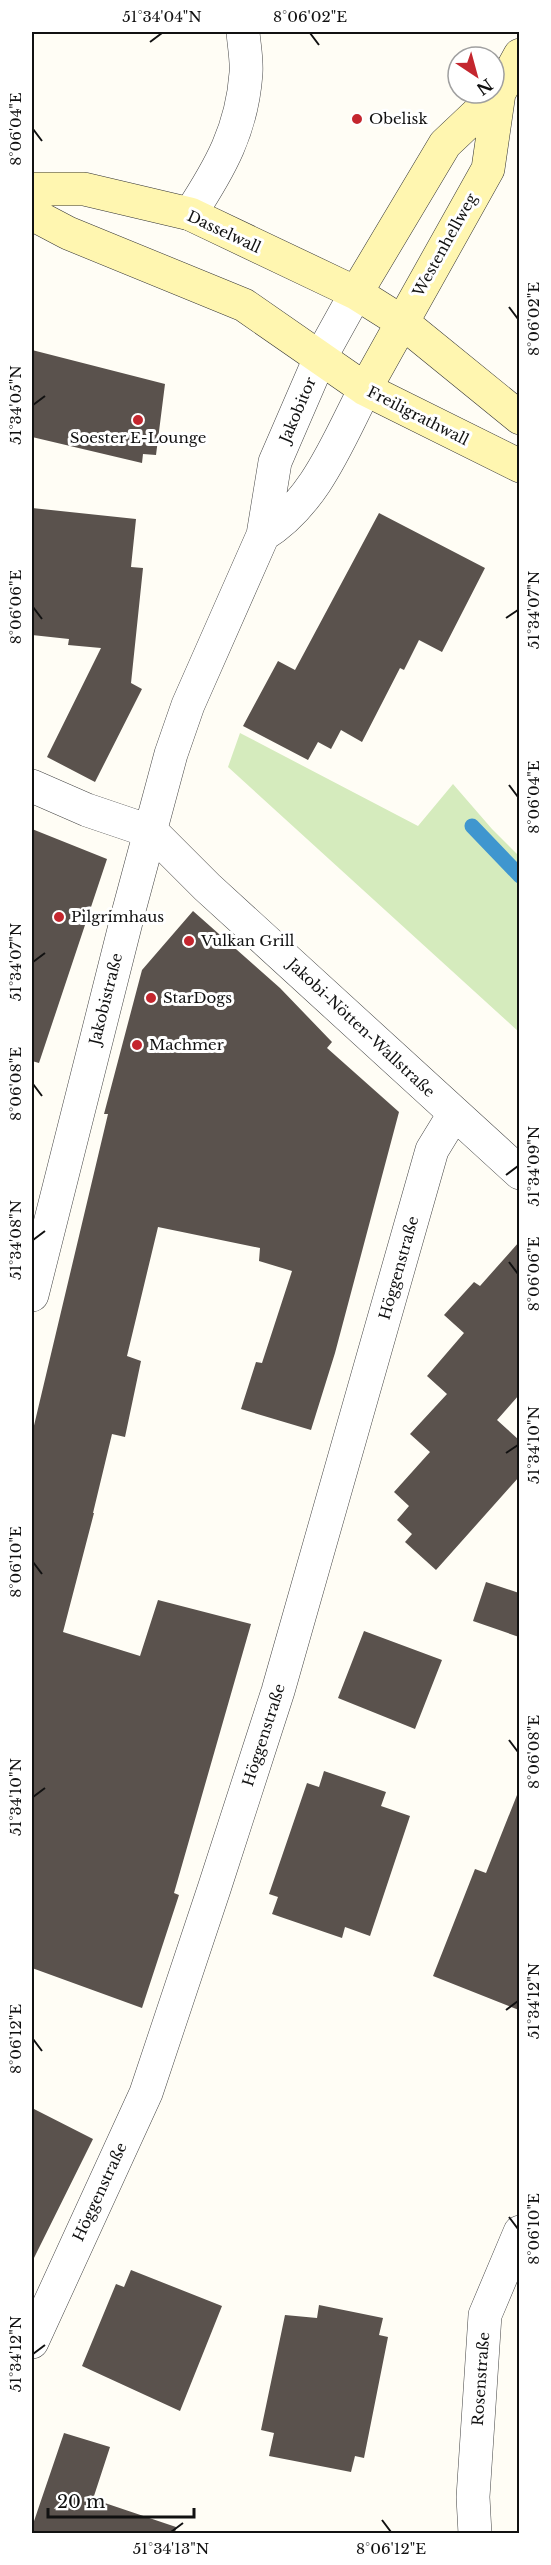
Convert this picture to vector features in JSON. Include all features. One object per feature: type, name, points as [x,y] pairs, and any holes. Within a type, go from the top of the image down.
[{"type":"street","points":[[190,214],[218,171],[237,128],[246,72],[243,32]]},
{"type":"street","name":"Westenhellweg","points":[[506,80],[519,55]]},
{"type":"street","name":"Westenhellweg","points":[[356,293],[445,144],[486,105]]},
{"type":"street","name":"Westenhellweg","points":[[365,389],[488,169],[497,105]]},
{"type":"street","name":"Dasselwall","points":[[32,189],[84,189],[190,214],[356,293],[402,322]]},
{"type":"street","points":[[32,214],[68,233],[244,305],[321,358]]},
{"type":"street","name":"Jakobitor","points":[[188,705],[263,535],[275,462],[321,358],[356,293]]},
{"type":"street","points":[[402,322],[519,418]]},
{"type":"street","name":"Freiligrathwall","points":[[321,358],[365,389],[519,466]]},
{"type":"street","name":"Jakobitor","points":[[263,535],[274,528],[317,482],[365,389]]},
{"type":"street","name":"Jakobistraße","points":[[32,1295],[126,921],[171,754],[188,705]]},
{"type":"street","points":[[32,786],[87,810],[152,831]]},
{"type":"street","name":"Jakobi-Nötten-Wallstraße","points":[[152,831],[207,887],[519,1173]]},
{"type":"street","name":"Höggenstraße","points":[[32,2342],[149,2081],[278,1690],[432,1150],[454,1114]]},
{"type":"street","name":"Rosenstraße","points":[[475,2534],[473,2497],[485,2314],[519,2232]]},
{"type":"green space","points":[[240,733],[418,826],[453,784],[519,856],[519,1032],[228,767]]},
{"type":"building","points":[[32,350],[165,384],[156,455],[143,454],[142,463],[32,437]]},
{"type":"building","points":[[32,508],[136,519],[131,567],[143,568],[131,683],[142,689],[95,782],[47,757],[101,648],[68,645],[69,639],[32,635]]},
{"type":"building","points":[[379,513],[485,568],[442,652],[419,640],[404,670],[400,668],[362,742],[341,730],[331,749],[318,742],[308,760],[243,726],[278,661],[295,670]]},
{"type":"building","name":"Pilgrimhaus","points":[[32,829],[107,859],[39,1063],[32,1061]]},
{"type":"building","points":[[193,911],[280,988],[332,1042],[327,1048],[399,1112],[335,1353],[311,1430],[241,1409],[256,1362],[262,1363],[292,1271],[259,1261],[260,1248],[158,1227],[127,1356],[141,1361],[125,1437],[112,1434],[63,1632],[140,1656],[158,1600],[251,1624],[174,1893],[179,1895],[142,2008],[32,1968],[32,1434],[108,1114],[104,1114],[142,970]]},
{"type":"building","points":[[519,1242],[519,1395],[497,1420],[519,1440],[519,1477],[436,1570],[405,1542],[412,1534],[397,1520],[409,1506],[394,1492],[430,1452],[410,1434],[447,1394],[427,1376],[464,1333],[444,1315],[474,1282],[480,1286]]},
{"type":"building","points":[[486,1582],[519,1593],[519,1637],[473,1621]]},
{"type":"building","points":[[364,1631],[442,1660],[415,1729],[338,1698]]},
{"type":"building","points":[[324,1771],[386,1792],[381,1806],[410,1816],[370,1936],[345,1927],[342,1938],[272,1914],[278,1897],[269,1894],[307,1783],[319,1787]]},
{"type":"building","points":[[517,1795],[519,1795],[519,2010],[433,1976],[475,1869],[486,1873]]},
{"type":"building","points":[[32,2108],[93,2139],[32,2262]]},
{"type":"building","points":[[131,2270],[222,2306],[180,2411],[82,2366],[116,2284],[124,2287]]},
{"type":"building","points":[[319,2305],[383,2318],[379,2335],[388,2337],[364,2458],[355,2456],[351,2472],[269,2456],[274,2433],[261,2430],[285,2315],[317,2318]]},
{"type":"building","points":[[64,2433],[110,2447],[93,2499],[176,2527],[175,2534],[32,2534],[32,2527]]},
{"type":"waterway","points":[[472,826],[520,876]]},
{"type":"place","name":"Obelisk","points":[[357,119]]},
{"type":"place","name":"Soester E-Lounge","points":[[138,420]]},
{"type":"place","name":"Pilgrimhaus","points":[[59,917]]},
{"type":"place","name":"Vulkan Grill","points":[[189,941]]},
{"type":"place","name":"StarDogs","points":[[151,998]]},
{"type":"place","name":"Machmer","points":[[137,1045]]}]
